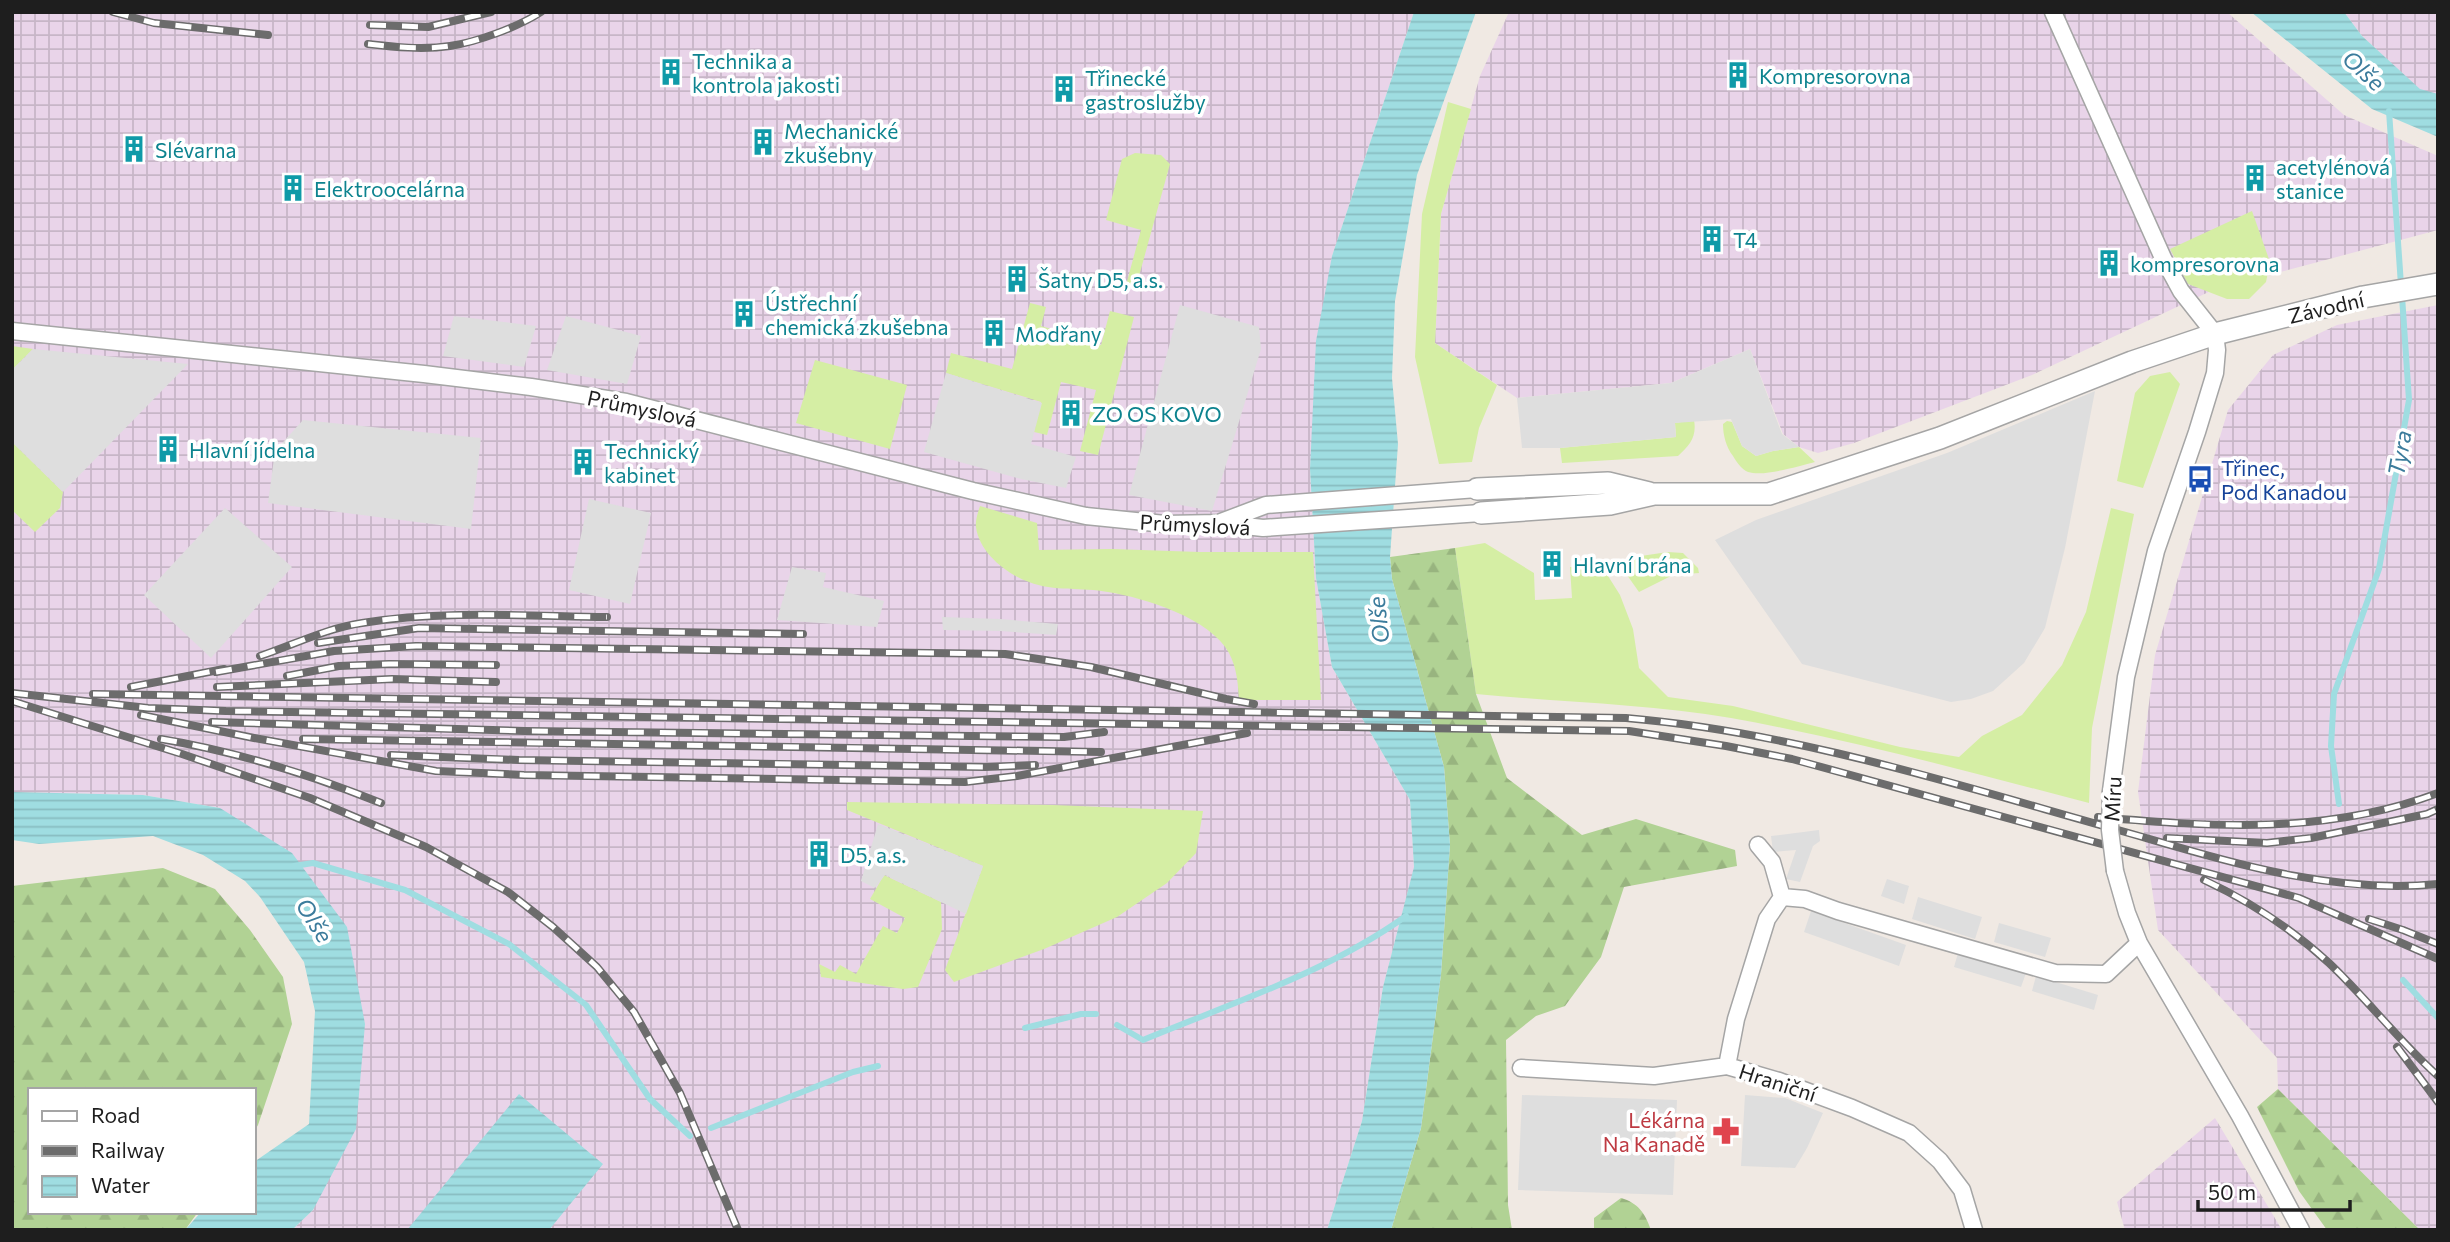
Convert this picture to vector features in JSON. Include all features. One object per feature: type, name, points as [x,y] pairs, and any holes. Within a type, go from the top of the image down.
[{"type":"street","points":[[2053,12],[2163,258],[2182,291],[2215,334]]},
{"type":"street","name":"Závodní","points":[[1654,494],[1769,494],[1940,438],[2132,362],[2215,334],[2363,297],[2438,284]]},
{"type":"street","name":"Průmyslová","points":[[12,331],[531,387],[647,406],[950,485],[1086,516],[1165,524],[1218,523],[1263,528],[1481,513]]},
{"type":"street","name":"Míru","points":[[2215,334],[2215,373],[2156,551],[2126,677],[2111,792],[2110,830],[2115,871],[2139,943],[2301,1230]]},
{"type":"street","points":[[1218,523],[1266,505],[1477,489],[1608,482],[1654,494]]},
{"type":"street","points":[[1481,513],[1610,504],[1654,494]]},
{"type":"street","points":[[1758,845],[1772,862],[1782,897]]},
{"type":"street","points":[[1782,897],[1805,899],[1838,911],[2055,973],[2106,974],[2139,943]]},
{"type":"street","points":[[1727,1066],[1736,1019],[1767,919],[1782,897]]},
{"type":"street","name":"Hraniční","points":[[1521,1068],[1654,1076],[1727,1066],[1852,1108],[1909,1133],[1940,1161],[1962,1190],[1974,1230]]},
{"type":"shaded area","points":[[12,12],[1414,12],[1332,256],[1310,469],[1316,578],[1332,667],[1410,800],[1414,868],[1383,987],[1362,1121],[1327,1230],[292,1230],[313,1210],[365,1024],[220,808],[143,795],[12,792]]},
{"type":"shaded area","points":[[1509,12],[2227,12],[2344,115],[2438,156],[2438,230],[2213,290],[2032,375],[1854,443],[1818,453],[1799,447],[1783,434],[1750,349],[1671,383],[1517,398],[1435,343],[1441,214],[1480,76]]},
{"type":"shaded area","points":[[2344,12],[2438,12],[2438,94],[2420,90],[2362,36]]},
{"type":"shaded area","points":[[1180,305],[1259,327],[1261,349],[1212,511],[1129,495]]},
{"type":"shaded area","points":[[2438,305],[2438,1230],[2420,1230],[2278,1089],[2277,1058],[2158,930],[2138,792],[2155,655],[2228,410],[2273,355],[2337,325]]},
{"type":"shaded area","points":[[454,316],[536,326],[524,367],[443,356]]},
{"type":"shaded area","points":[[566,316],[641,336],[627,384],[547,370]]},
{"type":"shaded area","points":[[33,349],[188,364],[63,492],[12,442],[12,370]]},
{"type":"shaded area","points":[[1750,349],[1782,434],[1799,447],[1756,456],[1742,446],[1731,419],[1675,423],[1676,437],[1560,448],[1522,448],[1517,398],[1671,383]]},
{"type":"shaded area","points":[[946,373],[1042,403],[1031,444],[1076,457],[1066,488],[1021,479],[924,452]]},
{"type":"shaded area","points":[[2095,391],[2065,548],[2045,628],[2024,663],[1993,691],[1971,699],[1951,702],[1802,664],[1715,540],[1756,520],[1947,453]]},
{"type":"shaded area","points":[[303,420],[481,438],[471,529],[268,503],[275,451]]},
{"type":"shaded area","points":[[589,499],[651,513],[630,604],[569,590]]},
{"type":"shaded area","points":[[225,508],[292,567],[211,658],[144,595]]},
{"type":"shaded area","points":[[792,567],[826,573],[823,587],[884,601],[877,627],[777,620]]},
{"type":"shaded area","points":[[942,617],[1058,624],[1056,635],[943,630]]},
{"type":"shaded area","points":[[878,824],[983,866],[966,914],[885,875],[875,888],[861,881]]},
{"type":"shaded area","points":[[1819,830],[1820,841],[1813,846],[1800,882],[1786,879],[1796,850],[1773,852],[1771,836]]},
{"type":"shaded area","points":[[1887,879],[1909,886],[1904,904],[1881,896]]},
{"type":"shaded area","points":[[1918,897],[1982,917],[1975,939],[1912,919]]},
{"type":"shaded area","points":[[1811,911],[1906,945],[1899,966],[1804,932]]},
{"type":"shaded area","points":[[1999,923],[2051,938],[2045,957],[1994,942]]},
{"type":"shaded area","points":[[1958,953],[2026,973],[2021,987],[1954,967]]},
{"type":"shaded area","points":[[2036,976],[2098,995],[2094,1010],[2032,991]]},
{"type":"shaded area","points":[[1522,1095],[1677,1100],[1673,1195],[1518,1190]]},
{"type":"shaded area","points":[[1745,1095],[1785,1098],[1823,1113],[1795,1168],[1741,1166]]},
{"type":"shaded area","points":[[2215,1118],[2282,1230],[2125,1230],[2117,1202]]},
{"type":"green space","points":[[1448,102],[1471,109],[1441,214],[1435,343],[1497,385],[1479,428],[1472,462],[1439,464],[1415,357],[1422,214]]},
{"type":"green space","points":[[1135,153],[1161,155],[1170,164],[1136,287],[1126,285],[1141,230],[1106,220],[1122,159]]},
{"type":"green space","points":[[2252,211],[2270,262],[2266,282],[2249,299],[2227,299],[2188,284],[2170,249]]},
{"type":"green space","points":[[1030,303],[1046,307],[1041,326],[1055,330],[1055,333],[1101,345],[1110,311],[1134,317],[1098,455],[1080,451],[1096,390],[1061,382],[1047,435],[1034,432],[1041,402],[946,373],[951,353],[1012,369]]},
{"type":"green space","points":[[12,346],[33,349],[12,370]]},
{"type":"green space","points":[[815,360],[907,385],[890,449],[796,423]]},
{"type":"green space","points":[[2170,372],[2180,384],[2143,488],[2117,481],[2135,393],[2150,376]]},
{"type":"green space","points":[[1694,420],[1692,440],[1678,456],[1562,463],[1560,448],[1676,437],[1675,423]]},
{"type":"green space","points":[[1732,422],[1742,446],[1756,456],[1799,447],[1815,462],[1772,472],[1748,472],[1739,465],[1727,445],[1723,424]]},
{"type":"green space","points":[[12,442],[63,492],[60,508],[35,532],[12,510]]},
{"type":"green space","points":[[980,506],[1037,523],[1039,550],[1313,552],[1321,700],[1239,700],[1238,682],[1229,653],[1220,641],[1192,620],[1140,599],[1098,591],[1048,587],[1011,574],[995,561],[982,545],[976,527]]},
{"type":"green space","points":[[2111,508],[2134,514],[2092,728],[2089,803],[1866,746],[1731,718],[1636,706],[1476,694],[1455,548],[1485,543],[1534,573],[1535,600],[1572,598],[1570,567],[1603,568],[1620,595],[1633,629],[1639,668],[1668,697],[1733,706],[1900,747],[1959,757],[1982,736],[2022,715],[2062,665],[2086,612]]},
{"type":"green space","points":[[1455,548],[1476,694],[1507,778],[1582,835],[1636,819],[1735,850],[1737,866],[1624,887],[1601,957],[1565,1006],[1536,1016],[1506,1040],[1508,1205],[1512,1230],[1391,1230],[1421,1128],[1441,974],[1450,845],[1444,767],[1392,579],[1390,557]]},
{"type":"green space","points":[[1668,552],[1683,553],[1698,568],[1699,573],[1673,575],[1639,592],[1622,568],[1627,558]]},
{"type":"green space","points":[[847,802],[1053,805],[1203,811],[1196,853],[1167,883],[1117,917],[1044,949],[954,982],[945,970],[983,866],[847,810]]},
{"type":"green space","points":[[163,868],[215,889],[250,930],[283,977],[292,1024],[256,1128],[256,1088],[28,1088],[28,1214],[197,1214],[185,1230],[12,1230],[12,886]]},
{"type":"green space","points":[[884,875],[941,902],[942,929],[918,987],[903,989],[821,977],[819,964],[835,972],[840,965],[856,974],[883,926],[897,933],[905,918],[870,899]]},
{"type":"green space","points":[[2278,1089],[2420,1230],[2327,1230],[2299,1191],[2257,1107]]},
{"type":"green space","points":[[1621,1198],[1640,1210],[1651,1230],[1594,1230],[1594,1218]]},
{"type":"water","name":"Olše","points":[[1414,12],[1476,12],[1417,175],[1395,301],[1392,378],[1398,444],[1390,557],[1392,579],[1444,767],[1450,845],[1441,974],[1421,1128],[1391,1230],[1327,1230],[1362,1121],[1383,987],[1414,867],[1410,800],[1332,667],[1316,578],[1310,469],[1316,341],[1332,256]]},
{"type":"water","name":"Olše","points":[[2251,12],[2344,12],[2362,36],[2420,89],[2438,94],[2438,137],[2372,109]]},
{"type":"water","name":"Olše","points":[[12,792],[143,795],[220,808],[292,853],[347,927],[365,1024],[356,1129],[313,1210],[292,1230],[185,1230],[199,1214],[256,1214],[256,1161],[309,1124],[315,1011],[304,962],[260,897],[245,881],[203,855],[153,836],[39,844],[12,840]]},
{"type":"water","points":[[519,1094],[603,1164],[549,1230],[407,1230]]},
{"type":"waterway","name":"Tyra","points":[[2389,111],[2401,285]]},
{"type":"waterway","name":"Tyra","points":[[2339,804],[2331,746],[2334,694],[2379,569],[2409,400],[2402,296]]},
{"type":"waterway","points":[[294,866],[313,863],[405,890],[509,944],[586,1005],[650,1099],[690,1136]]},
{"type":"waterway","points":[[1117,1025],[1143,1040],[1312,970],[1345,954],[1406,916]]},
{"type":"waterway","name":"Tyra","points":[[2403,980],[2438,1018]]},
{"type":"waterway","points":[[1025,1028],[1081,1014],[1096,1014]]},
{"type":"waterway","points":[[711,1128],[853,1072],[878,1066]]},
{"type":"railway","points":[[113,12],[154,23],[268,35]]},
{"type":"railway","points":[[370,25],[428,27],[491,12]]},
{"type":"railway","points":[[368,44],[419,48],[450,46],[497,33],[541,12]]},
{"type":"railway","points":[[260,656],[336,629],[392,619],[484,615],[607,617]]},
{"type":"railway","points":[[318,643],[419,628],[803,634]]},
{"type":"railway","points":[[216,672],[334,651],[416,646],[1005,654],[1091,667],[1254,704]]},
{"type":"railway","points":[[287,676],[339,666],[496,665]]},
{"type":"railway","points":[[131,687],[224,669]]},
{"type":"railway","points":[[217,687],[392,679],[496,682]]},
{"type":"railway","points":[[12,693],[148,708],[226,711],[1629,731],[1792,759],[2299,898],[2438,959]]},
{"type":"railway","points":[[93,694],[1626,718],[1749,735],[1871,761],[2191,851],[2272,871],[2354,884],[2438,884]]},
{"type":"railway","points":[[12,701],[182,754],[310,798],[426,847],[508,892],[553,927],[597,967],[634,1012],[680,1093],[738,1230]]},
{"type":"railway","points":[[141,715],[436,771],[524,775],[965,782],[1017,776],[1247,733]]},
{"type":"railway","points":[[212,722],[525,731],[1064,737],[1104,732]]},
{"type":"railway","points":[[161,739],[218,750],[273,765],[381,803]]},
{"type":"railway","points":[[303,739],[1101,752]]},
{"type":"railway","points":[[391,755],[519,760],[985,767],[1035,765]]},
{"type":"railway","points":[[2098,817],[2227,825],[2312,822],[2354,816],[2438,793]]},
{"type":"railway","points":[[2167,838],[2267,843],[2311,838],[2427,814],[2438,809]]},
{"type":"railway","points":[[2204,880],[2270,917],[2315,951],[2438,1076]]},
{"type":"railway","points":[[2369,919],[2438,944]]},
{"type":"railway","points":[[2397,1047],[2438,1102]]},
{"type":"place","name":"Technika a kontrola jakosti","points":[[671,72]]},
{"type":"place","name":"Kompresorovna","points":[[1738,75]]},
{"type":"place","name":"Třinecké gastroslužby","points":[[1064,89]]},
{"type":"place","name":"Mechanické zkušebny","points":[[763,142]]},
{"type":"place","name":"Slévarna","points":[[134,149]]},
{"type":"place","name":"acetylénová stanice","points":[[2255,178]]},
{"type":"place","name":"Elektroocelárna","points":[[293,188]]},
{"type":"place","name":"T4","points":[[1712,239]]},
{"type":"place","name":"kompresorovna","points":[[2109,263]]},
{"type":"place","name":"Šatny D5, a.s.","points":[[1017,279]]},
{"type":"place","name":"Ústřechní chemická zkušebna","points":[[744,314]]},
{"type":"place","name":"Modřany","points":[[994,333]]},
{"type":"place","name":"ZO OS KOVO","points":[[1071,413]]},
{"type":"place","name":"Hlavní jídelna","points":[[168,449]]},
{"type":"place","name":"Technický kabinet","points":[[583,462]]},
{"type":"place","name":"Třinec, Pod Kanadou","points":[[2200,479]]},
{"type":"place","name":"Hlavní brána","points":[[1552,564]]},
{"type":"place","name":"D5, a.s.","points":[[819,854]]},
{"type":"place","name":"Lékárna Na Kanadě","points":[[1726,1131]]}]
